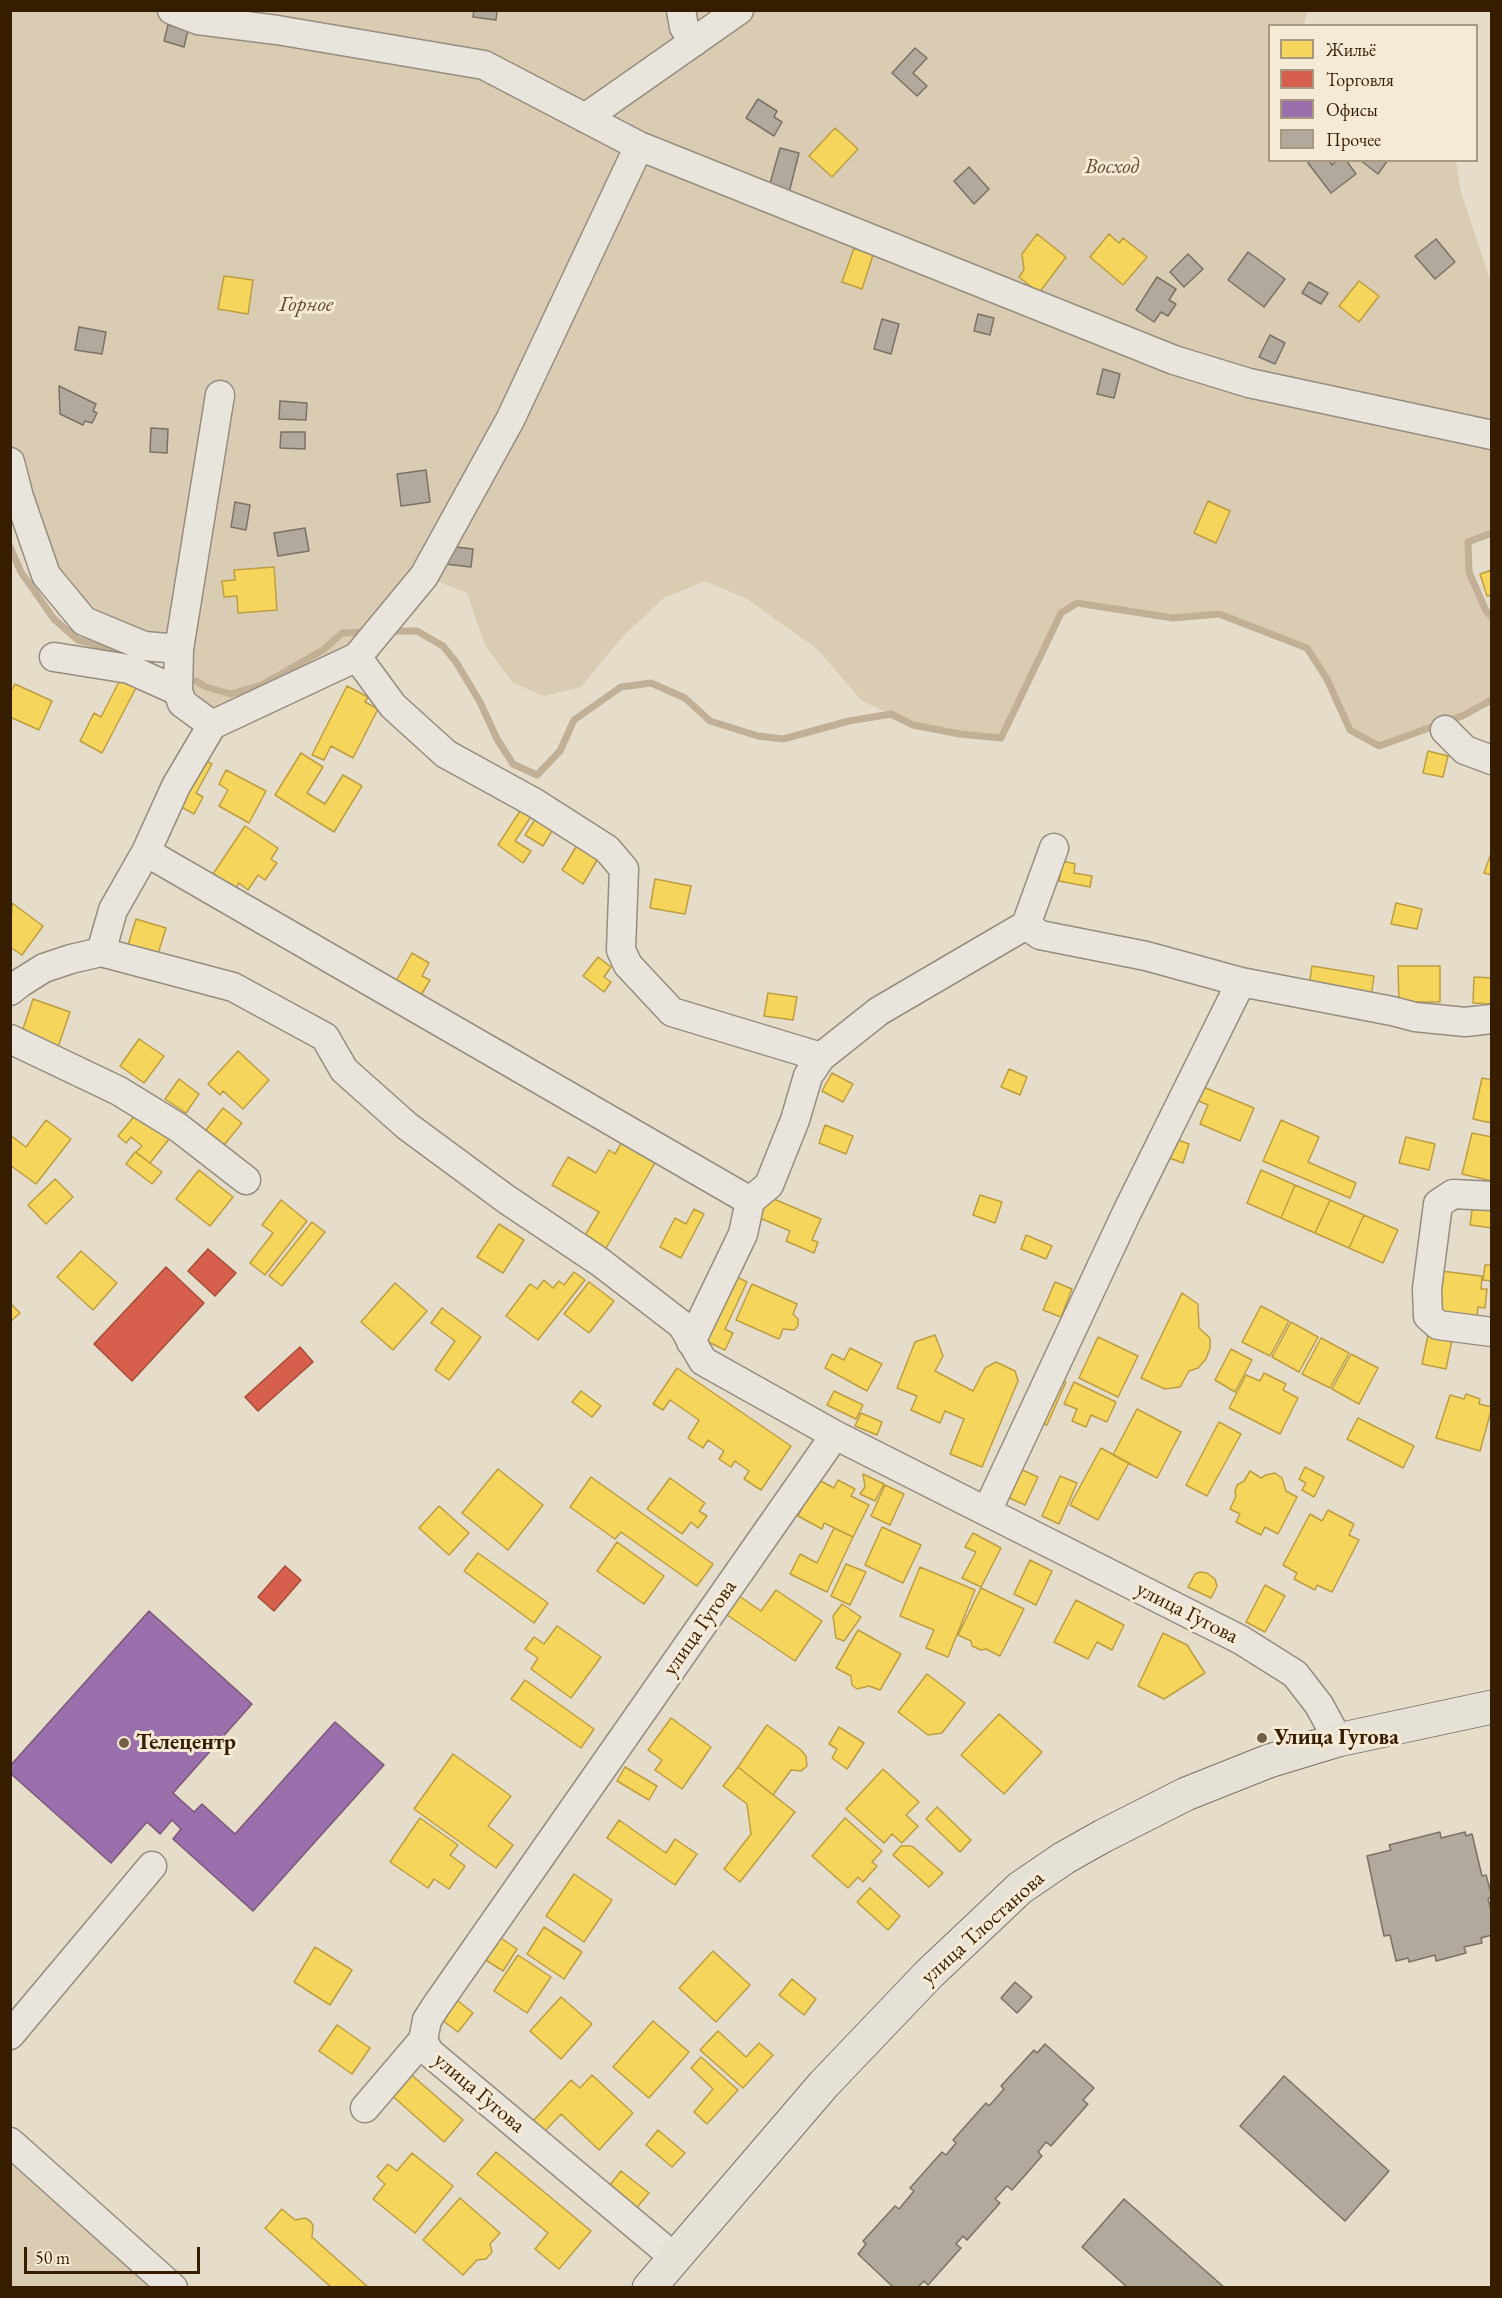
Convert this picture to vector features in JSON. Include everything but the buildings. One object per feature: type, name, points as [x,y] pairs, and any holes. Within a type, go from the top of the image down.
[{"type":"main road","name":"улица Тлостанова","points":[[649,2288],[824,2084],[928,1974],[1020,1888],[1084,1847],[1186,1794],[1269,1761],[1338,1740],[1491,1707]]},
{"type":"street","points":[[172,10],[198,20],[277,30],[484,65],[639,146],[1174,360],[1249,383],[1491,435]]},
{"type":"street","points":[[681,10],[684,27],[694,42]]},
{"type":"street","points":[[585,118],[739,10]]},
{"type":"street","points":[[101,952],[112,910],[146,852],[176,786],[212,725],[357,657],[424,576],[510,420],[639,146]]},
{"type":"street","points":[[212,725],[182,704],[178,691],[179,649],[220,395]]},
{"type":"street","points":[[10,462],[19,497],[46,574],[84,621],[144,646],[179,649]]},
{"type":"street","points":[[54,657],[129,669],[178,691]]},
{"type":"street","points":[[357,657],[393,706],[446,754],[535,803],[607,849],[624,869],[621,950],[628,965],[672,1012],[821,1057]]},
{"type":"street","points":[[1445,730],[1465,750],[1491,760]]},
{"type":"street","points":[[691,1342],[743,1234],[750,1201],[769,1185],[795,1120],[808,1076],[821,1057],[879,1011],[1026,925],[1054,848]]},
{"type":"street","points":[[146,852],[750,1201]]},
{"type":"street","points":[[1026,925],[1040,935],[1146,956],[1241,982],[1415,1017],[1465,1022],[1491,1019]]},
{"type":"street","points":[[10,991],[20,982],[44,968],[101,952],[233,987],[325,1037],[344,1070],[407,1126],[506,1199],[600,1262],[682,1325],[703,1361],[835,1435]]},
{"type":"street","points":[[987,1511],[1127,1212],[1241,982]]},
{"type":"street","points":[[10,1039],[119,1091],[179,1128],[246,1180]]},
{"type":"street","points":[[1491,1196],[1454,1194],[1438,1204],[1427,1289],[1428,1316],[1438,1325],[1491,1332]]},
{"type":"street","name":"улица Гугова","points":[[675,2258],[429,2052],[423,2040],[428,2020],[436,2006],[835,1435],[1241,1640],[1295,1674],[1319,1705],[1338,1740]]},
{"type":"street","points":[[10,2035],[152,1866]]},
{"type":"street","points":[[365,2108],[423,2040]]},
{"type":"street","points":[[10,2142],[173,2288]]},
{"type":"green space","name":"Горное","points":[[10,11],[1307,11],[1304,24],[1268,24],[1268,162],[1456,162],[1461,192],[1491,283],[1491,533],[1468,542],[1469,572],[1486,611],[1491,617],[1491,700],[1462,716],[1379,746],[1350,730],[1327,679],[1306,648],[1219,614],[1173,618],[1077,603],[1061,613],[1001,738],[960,734],[913,725],[861,700],[816,648],[747,599],[705,581],[664,598],[623,636],[581,687],[544,696],[513,683],[485,645],[467,593],[424,576],[357,657],[212,725],[182,703],[179,649],[84,621],[11,509]]},
{"type":"green space","points":[[11,2142],[173,2287],[11,2287]]},
{"type":"waterway","points":[[1492,533],[1468,542],[1469,572],[1486,611],[1492,617]]},
{"type":"waterway","points":[[10,547],[21,572],[54,619],[78,640],[128,653]]},
{"type":"waterway","points":[[391,631],[417,631],[443,646],[456,662],[480,702],[497,739],[513,764],[537,775],[560,751],[574,720],[621,687],[651,683],[685,698],[710,721],[758,736],[783,739],[849,721],[891,714],[913,725],[960,734],[1001,738],[1061,613],[1077,603],[1173,618],[1219,614],[1307,648],[1327,679],[1350,730],[1379,746],[1462,716],[1492,700]]},
{"type":"waterway","points":[[196,681],[206,687],[231,694],[262,685],[323,650],[342,633],[364,632]]},
{"type":"place","name":"Улица Гугова","points":[[1262,1738]]},
{"type":"place","name":"Телецентр","points":[[124,1743]]},
{"type":"park label","name":"Восход","points":[[1112,167]]}]
